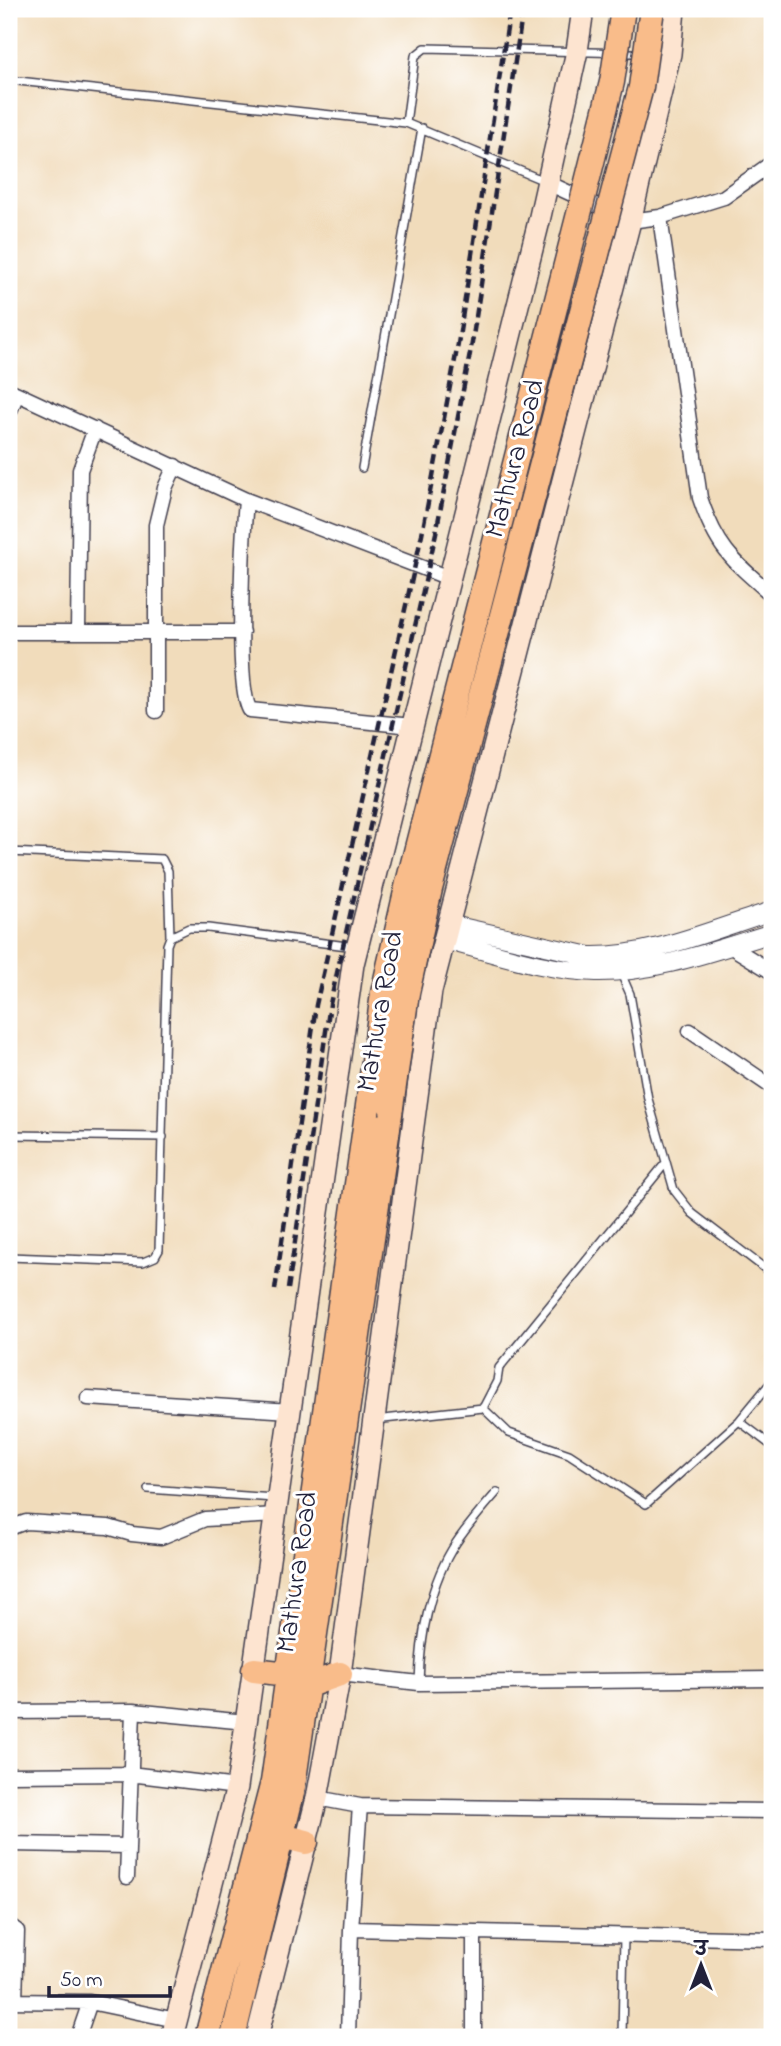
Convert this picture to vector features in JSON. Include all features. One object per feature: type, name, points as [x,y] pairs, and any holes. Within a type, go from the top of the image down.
[{"type":"highway","name":"Mathura Road","points":[[233,2037],[294,1839],[292,1793],[299,1680],[383,993],[408,883],[612,82],[623,9]]},
{"type":"highway","name":"Mathura Road","points":[[207,2037],[299,1680],[407,993],[430,889],[641,87],[652,9]]},
{"type":"highway","points":[[254,1670],[299,1680],[340,1674]]},
{"type":"main road","points":[[174,2029],[237,1787],[357,947],[548,183],[577,51],[583,9]]},
{"type":"main road","points":[[257,2037],[294,1839],[317,1798],[340,1674],[428,1017],[446,932],[631,221],[670,54],[674,9]]},
{"type":"street","points":[[548,183],[631,221],[660,217],[724,197],[772,163]]},
{"type":"street","points":[[660,217],[700,498],[716,539],[727,556],[772,595]]},
{"type":"street","points":[[9,413],[13,392],[246,500],[449,578]]},
{"type":"street","points":[[78,631],[80,470],[95,429]]},
{"type":"street","points":[[156,711],[156,525],[163,495],[175,466]]},
{"type":"street","points":[[246,500],[242,632],[245,696],[250,710],[412,726]]},
{"type":"street","points":[[9,632],[242,632]]},
{"type":"street","points":[[617,963],[772,911]]},
{"type":"street","points":[[446,932],[617,963],[730,946],[772,933]]},
{"type":"street","points":[[730,946],[772,972]]},
{"type":"street","points":[[690,1031],[772,1087]]},
{"type":"street","points":[[88,1398],[290,1411]]},
{"type":"street","points":[[9,1528],[26,1522],[108,1527],[132,1534],[161,1536],[205,1519],[277,1506]]},
{"type":"street","points":[[340,1674],[419,1684],[772,1679]]},
{"type":"street","points":[[127,1877],[133,1711]]},
{"type":"street","points":[[9,1712],[133,1711],[246,1722]]},
{"type":"street","points":[[9,1775],[130,1774],[237,1787]]},
{"type":"street","points":[[317,1798],[360,1806],[772,1811]]},
{"type":"street","points":[[348,2037],[351,1929],[360,1806]]},
{"type":"street","points":[[9,1844],[128,1846]]},
{"type":"street","points":[[9,1925],[17,1931],[12,2001],[90,2002],[174,2029]]},
{"type":"street","points":[[351,1929],[772,1939]]},
{"type":"street","points":[[474,1932],[474,2037]]},
{"type":"street","points":[[78,2037],[90,2002]]},
{"type":"lane","points":[[406,123],[415,56],[425,48],[670,54]]},
{"type":"lane","points":[[9,80],[406,123],[548,183]]},
{"type":"lane","points":[[362,468],[422,128]]},
{"type":"lane","points":[[9,852],[162,859],[168,871],[170,937],[167,945],[159,1250],[155,1257],[143,1262],[9,1257]]},
{"type":"lane","points":[[170,937],[189,928],[208,928],[357,947]]},
{"type":"lane","points":[[617,963],[631,994],[648,1098],[664,1165],[674,1190],[692,1213],[772,1274]]},
{"type":"lane","points":[[9,1135],[163,1137]]},
{"type":"lane","points":[[483,1408],[497,1381],[499,1368],[664,1165]]},
{"type":"lane","points":[[483,1408],[509,1433],[569,1454],[646,1504],[739,1421],[772,1381]]},
{"type":"lane","points":[[373,1420],[483,1408]]},
{"type":"lane","points":[[739,1421],[772,1446]]},
{"type":"lane","points":[[148,1489],[277,1506]]},
{"type":"lane","points":[[419,1684],[420,1637],[432,1598],[455,1544],[496,1492]]},
{"type":"lane","points":[[622,2037],[624,1936]]},
{"type":"railway","points":[[275,1290],[316,1005],[422,534],[458,344],[510,9]]},
{"type":"railway","points":[[288,1289],[330,1004],[436,533],[472,343],[523,9]]}]
